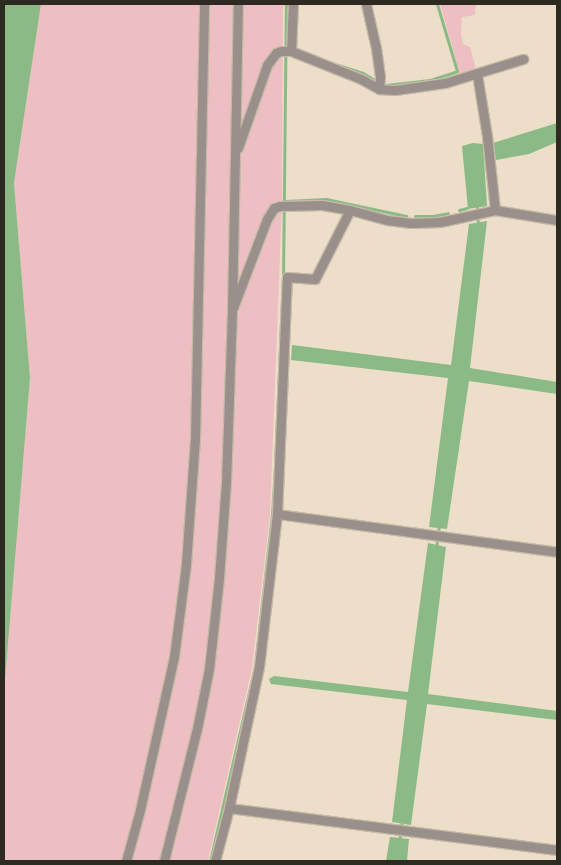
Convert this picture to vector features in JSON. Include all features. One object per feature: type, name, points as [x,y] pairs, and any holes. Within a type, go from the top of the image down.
[{"type":"street","points":[[126,861],[140,810],[174,657],[186,564],[195,439],[204,4]]},
{"type":"street","points":[[164,861],[197,729],[209,669],[219,578],[226,483],[232,311],[238,4]]},
{"type":"street","points":[[286,51],[293,4]]},
{"type":"street","points":[[366,4],[376,48],[380,77],[379,89]]},
{"type":"street","points":[[236,154],[267,65],[276,53],[286,51],[361,79],[379,89],[412,89],[477,74],[523,58]]},
{"type":"street","points":[[477,74],[487,136],[487,153],[494,210]]},
{"type":"street","points":[[232,311],[267,219],[274,208],[322,205],[388,220],[411,223],[440,222],[494,210],[557,220]]},
{"type":"street","points":[[215,861],[229,808],[260,668],[277,514],[287,277],[315,279],[350,210]]},
{"type":"street","points":[[277,514],[557,552]]},
{"type":"street","points":[[229,808],[557,850]]},
{"type":"shaded area","points":[[4,4],[41,4],[14,183],[30,378],[4,692]]},
{"type":"shaded area","points":[[41,4],[283,4],[282,202],[270,515],[252,668],[208,861],[4,861],[4,692],[30,378],[14,183]]},
{"type":"shaded area","points":[[440,4],[476,5],[475,15],[462,17],[461,33],[463,44],[470,47],[476,69],[460,74]]},
{"type":"shaded area","points":[[557,123],[557,142],[529,154],[496,160],[493,143]]},
{"type":"shaded area","points":[[473,143],[483,144],[487,206],[468,209],[462,146]]},
{"type":"shaded area","points":[[487,221],[470,368],[557,382],[557,394],[469,381],[447,529],[429,527],[448,378],[291,360],[292,345],[451,365],[469,224]]},
{"type":"shaded area","points":[[428,543],[446,547],[428,694],[557,711],[557,720],[427,704],[411,825],[392,822],[407,700],[271,684],[269,679],[274,676],[408,692]]},
{"type":"shaded area","points":[[390,837],[409,839],[407,861],[386,861]]},
{"type":"waterway","points":[[283,281],[286,4]]},
{"type":"waterway","points":[[386,85],[430,80],[457,71],[437,4]]},
{"type":"waterway","points":[[338,65],[363,73],[374,80]]},
{"type":"waterway","points":[[285,201],[326,199],[406,216]]},
{"type":"waterway","points":[[477,207],[478,227]]},
{"type":"waterway","points":[[459,210],[467,208]]},
{"type":"waterway","points":[[415,216],[433,216],[448,213]]},
{"type":"waterway","points":[[210,861],[255,666],[272,515],[275,467]]},
{"type":"waterway","points":[[436,549],[439,525]]},
{"type":"waterway","points":[[399,842],[402,821]]}]
